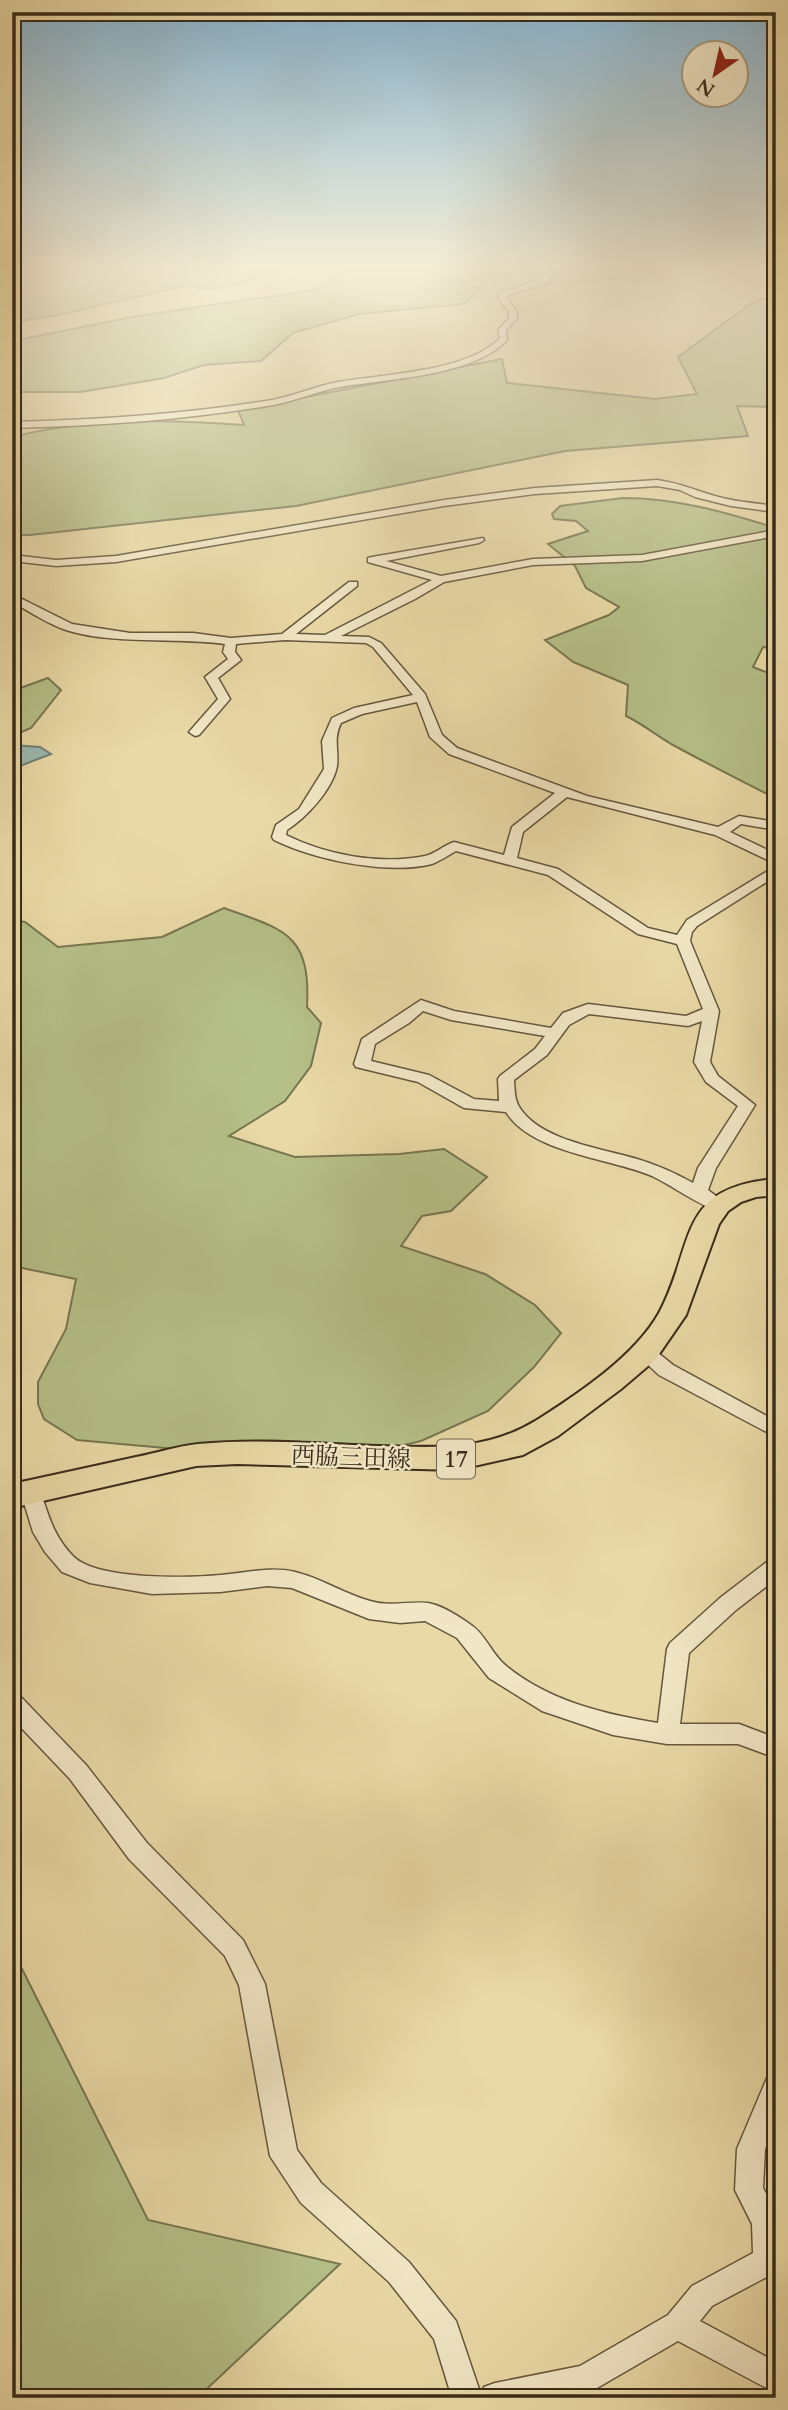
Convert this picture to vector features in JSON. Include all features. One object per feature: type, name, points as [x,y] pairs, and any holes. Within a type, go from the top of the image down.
[{"type":"main road","points":[[708,1199],[776,1186]]},
{"type":"main road","name":"西脇三田線","points":[[22,1494],[196,1455],[237,1453],[456,1459],[485,1454],[533,1437],[611,1382],[645,1353],[672,1315],[706,1223],[708,1199]]},
{"type":"street","points":[[12,425],[103,423],[183,411],[265,403],[353,382]]},
{"type":"street","points":[[12,558],[56,563],[116,559],[444,503],[535,491],[657,483],[683,487],[699,495],[740,505],[776,509]]},
{"type":"street","points":[[326,638],[442,579],[533,562],[642,558],[776,533]]},
{"type":"street","points":[[442,579],[372,560],[479,540]]},
{"type":"street","points":[[285,637],[353,584]]},
{"type":"street","points":[[12,597],[69,627],[142,637],[192,636],[231,641],[285,637],[369,640],[377,645],[421,697],[436,737],[443,745],[467,758],[564,793],[720,832],[776,860]]},
{"type":"street","points":[[195,732],[224,699],[211,677],[235,660],[229,652],[231,641]]},
{"type":"street","points":[[421,697],[358,711],[336,721],[326,743],[329,773],[303,812],[281,828],[279,837],[305,850],[343,859],[389,862],[430,860],[454,846],[510,859],[553,873],[643,931],[683,940]]},
{"type":"street","points":[[510,859],[517,830],[564,793]]},
{"type":"street","points":[[720,832],[739,820],[776,826]]},
{"type":"street","points":[[711,1011],[688,1021],[588,1009],[573,1013],[553,1033],[542,1051],[506,1079],[503,1091],[507,1107],[534,1130],[554,1141],[648,1168],[708,1199],[707,1168],[747,1105],[712,1079],[702,1062],[711,1011],[683,940],[685,931],[692,923],[776,870]]},
{"type":"street","points":[[507,1107],[470,1104],[423,1078],[362,1064],[369,1041],[404,1020],[421,1005],[451,1015],[553,1033]]},
{"type":"street","points":[[645,1353],[666,1370],[776,1430]]},
{"type":"street","points":[[22,1494],[52,1546],[70,1566],[98,1577],[152,1586],[220,1584],[267,1578],[294,1580],[369,1610],[400,1614],[428,1612],[465,1632],[497,1671],[550,1704],[613,1725],[667,1734],[739,1734],[776,1748]]},
{"type":"street","points":[[667,1734],[674,1698],[678,1649],[776,1567]]},
{"type":"street","points":[[12,1703],[78,1772],[138,1851],[234,1948],[252,1984],[284,2156],[310,2193],[399,2272],[446,2331],[467,2398]]},
{"type":"street","points":[[495,2398],[585,2380],[678,2325],[702,2296],[767,2261],[766,2222],[749,2190],[751,2149],[776,2087]]},
{"type":"street","points":[[678,2325],[776,2378]]},
{"type":"green space","points":[[12,382],[138,382],[81,392],[12,392]]},
{"type":"green space","points":[[381,382],[507,382],[655,399],[697,394],[691,382],[776,382],[776,407],[737,406],[748,436],[565,451],[296,506],[12,535],[12,437],[40,431],[127,422],[244,425],[238,410]]},
{"type":"green space","points":[[623,498],[681,503],[776,528],[776,649],[763,647],[753,667],[776,676],[776,795],[767,794],[696,758],[626,716],[628,685],[573,662],[545,640],[609,615],[619,607],[586,588],[575,566],[548,544],[588,531],[576,521],[554,519],[552,514],[560,506]]},
{"type":"green space","points":[[48,678],[61,690],[31,728],[12,736],[12,691]]},
{"type":"green space","points":[[224,908],[263,922],[290,938],[304,963],[307,1007],[321,1023],[311,1066],[285,1101],[229,1136],[295,1157],[399,1154],[444,1149],[487,1177],[451,1211],[422,1216],[401,1246],[485,1274],[535,1305],[561,1333],[534,1367],[488,1411],[421,1441],[360,1455],[176,1449],[77,1440],[44,1419],[38,1404],[38,1382],[66,1329],[76,1279],[12,1266],[12,920],[25,922],[58,947],[162,937]]},
{"type":"green space","points":[[12,1949],[148,2220],[340,2264],[197,2398],[12,2398]]},
{"type":"water","points":[[12,745],[40,747],[51,754],[12,769]]}]
